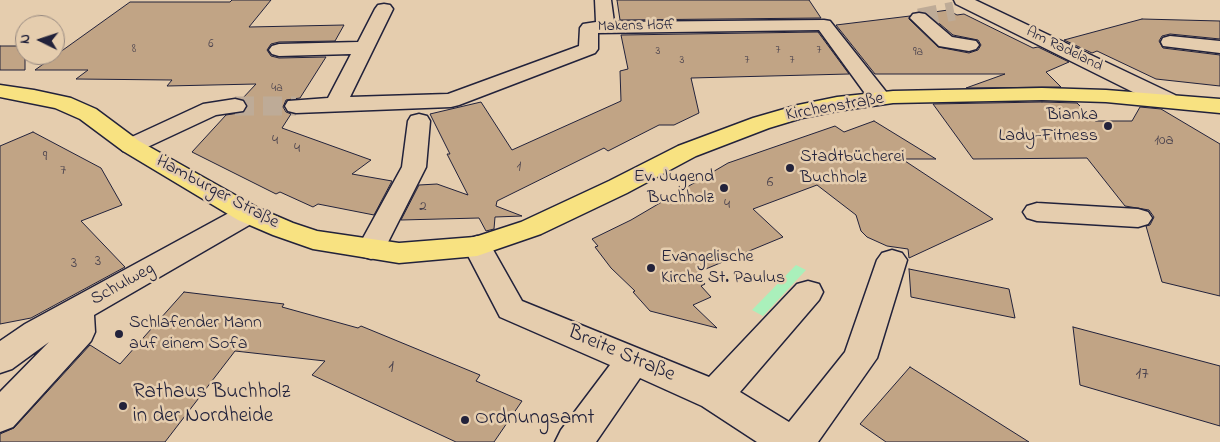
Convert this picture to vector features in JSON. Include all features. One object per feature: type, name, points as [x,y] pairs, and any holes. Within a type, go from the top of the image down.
[{"type":"main road","name":"Hamburger Straße","points":[[0,91],[63,103],[88,114],[131,146],[248,214],[314,240],[399,253],[477,246]]},
{"type":"main road","name":"Kirchenstraße","points":[[477,246],[531,228],[618,187],[687,151],[727,135],[798,112],[880,98],[966,94],[1042,94],[1167,100],[1220,106]]},
{"type":"street","points":[[604,0],[597,31],[647,35],[661,40],[664,44]]},
{"type":"street","name":"Am Radeland","points":[[965,6],[1167,100]]},
{"type":"street","points":[[336,104],[384,9]]},
{"type":"street","points":[[648,9],[661,15],[676,26]]},
{"type":"street","points":[[919,18],[946,42],[969,45]]},
{"type":"street","name":"Makens Hoff","points":[[296,106],[451,100],[588,49],[597,31],[676,26],[824,25],[880,98]]},
{"type":"street","points":[[1170,42],[1220,48]]},
{"type":"street","points":[[279,50],[364,48]]},
{"type":"street","points":[[131,146],[211,109],[235,106]]},
{"type":"street","points":[[371,249],[414,167],[419,121]]},
{"type":"street","points":[[1037,212],[1138,218]]},
{"type":"street","name":"Schulweg","points":[[0,359],[37,333],[248,214]]},
{"type":"street","name":"Breite Straße","points":[[477,246],[511,309],[715,394],[789,442]]},
{"type":"street","points":[[796,442],[860,358],[892,260]]},
{"type":"street","points":[[715,394],[808,292]]},
{"type":"street","points":[[0,416],[80,332],[78,310]]},
{"type":"street","points":[[574,442],[634,360]]},
{"type":"green space","points":[[796,265],[806,270],[763,316],[752,310]]},
{"type":"building","points":[[232,0],[271,0],[249,27],[344,25],[335,41],[279,42],[271,44],[267,50],[271,56],[279,58],[326,57],[300,98],[286,100],[283,107],[286,112],[291,114],[282,128],[371,160],[352,174],[392,181],[374,215],[318,204],[313,207],[280,192],[276,194],[192,152],[226,115],[245,112],[248,105],[242,99],[256,84],[167,86],[172,80],[76,79],[88,70],[35,70],[42,65],[65,65],[65,49],[130,2],[230,2]]},
{"type":"building","points":[[617,0],[809,0],[821,18],[620,20]]},
{"type":"building","points":[[948,10],[957,15],[964,14],[1033,48],[1038,47],[1069,62],[1046,72],[1061,87],[966,88],[1005,74],[875,74],[836,25],[910,16],[909,19],[938,47],[969,53],[978,50],[981,45],[978,40],[953,35],[927,13]]},
{"type":"building","points":[[1142,19],[1220,21],[1220,39],[1170,34],[1162,36],[1159,41],[1163,48],[1220,55],[1220,86],[1156,79],[1097,51],[1092,53],[1064,40]]},
{"type":"building","points":[[818,32],[849,74],[691,78],[699,113],[674,125],[659,125],[608,151],[604,148],[497,201],[496,206],[522,216],[495,217],[494,229],[486,231],[479,218],[401,220],[419,185],[437,184],[468,195],[447,154],[450,154],[430,114],[481,102],[512,150],[621,101],[620,71],[628,69],[621,35]]},
{"type":"building","points":[[0,46],[15,46],[15,65],[25,65],[25,70],[0,70]]},
{"type":"building","points":[[1077,103],[1095,121],[1132,121],[1140,107],[1161,109],[1220,144],[1220,296],[1162,282],[1146,226],[1150,225],[1154,217],[1149,210],[1125,206],[1087,158],[973,159],[933,104]]},
{"type":"building","points":[[874,121],[936,159],[902,159],[993,219],[909,258],[908,249],[887,246],[867,237],[861,231],[856,215],[817,185],[753,209],[783,237],[696,273],[705,284],[701,286],[711,297],[693,305],[717,328],[650,311],[633,292],[635,291],[611,268],[595,247],[598,246],[592,239],[631,220],[728,163],[835,126],[844,132]]},
{"type":"building","points":[[33,132],[101,168],[122,205],[81,221],[125,267],[31,318],[0,324],[0,146]]},
{"type":"building","points":[[909,269],[1009,289],[1015,318],[911,297]]},
{"type":"building","points":[[184,292],[284,304],[282,307],[358,328],[361,326],[480,375],[476,381],[522,401],[494,442],[456,442],[312,375],[325,361],[235,351],[165,442],[0,442],[0,434],[14,428],[90,345],[120,364]]},
{"type":"building","points":[[1073,327],[1220,366],[1220,426],[1080,385]]},
{"type":"building","points":[[910,367],[1029,442],[886,442],[860,424]]},
{"type":"tunnel","points":[[919,18],[954,11]]},
{"type":"tunnel","points":[[235,106],[296,106]]},
{"type":"place","name":"Bianka Lady-Fitness","points":[[1108,126]]},
{"type":"place","name":"Stadtbücherei Buchholz","points":[[790,168]]},
{"type":"place","name":"Ev. Jugend Buchholz","points":[[724,188]]},
{"type":"place","name":"Evangelische Kirche St. Paulus","points":[[651,268]]},
{"type":"place","name":"Schlafender Mann auf einem Sofa","points":[[119,334]]},
{"type":"place","name":"Rathaus Buchholz in der Nordheide","points":[[123,406]]},
{"type":"place","name":"Ordnungsamt","points":[[465,420]]}]
